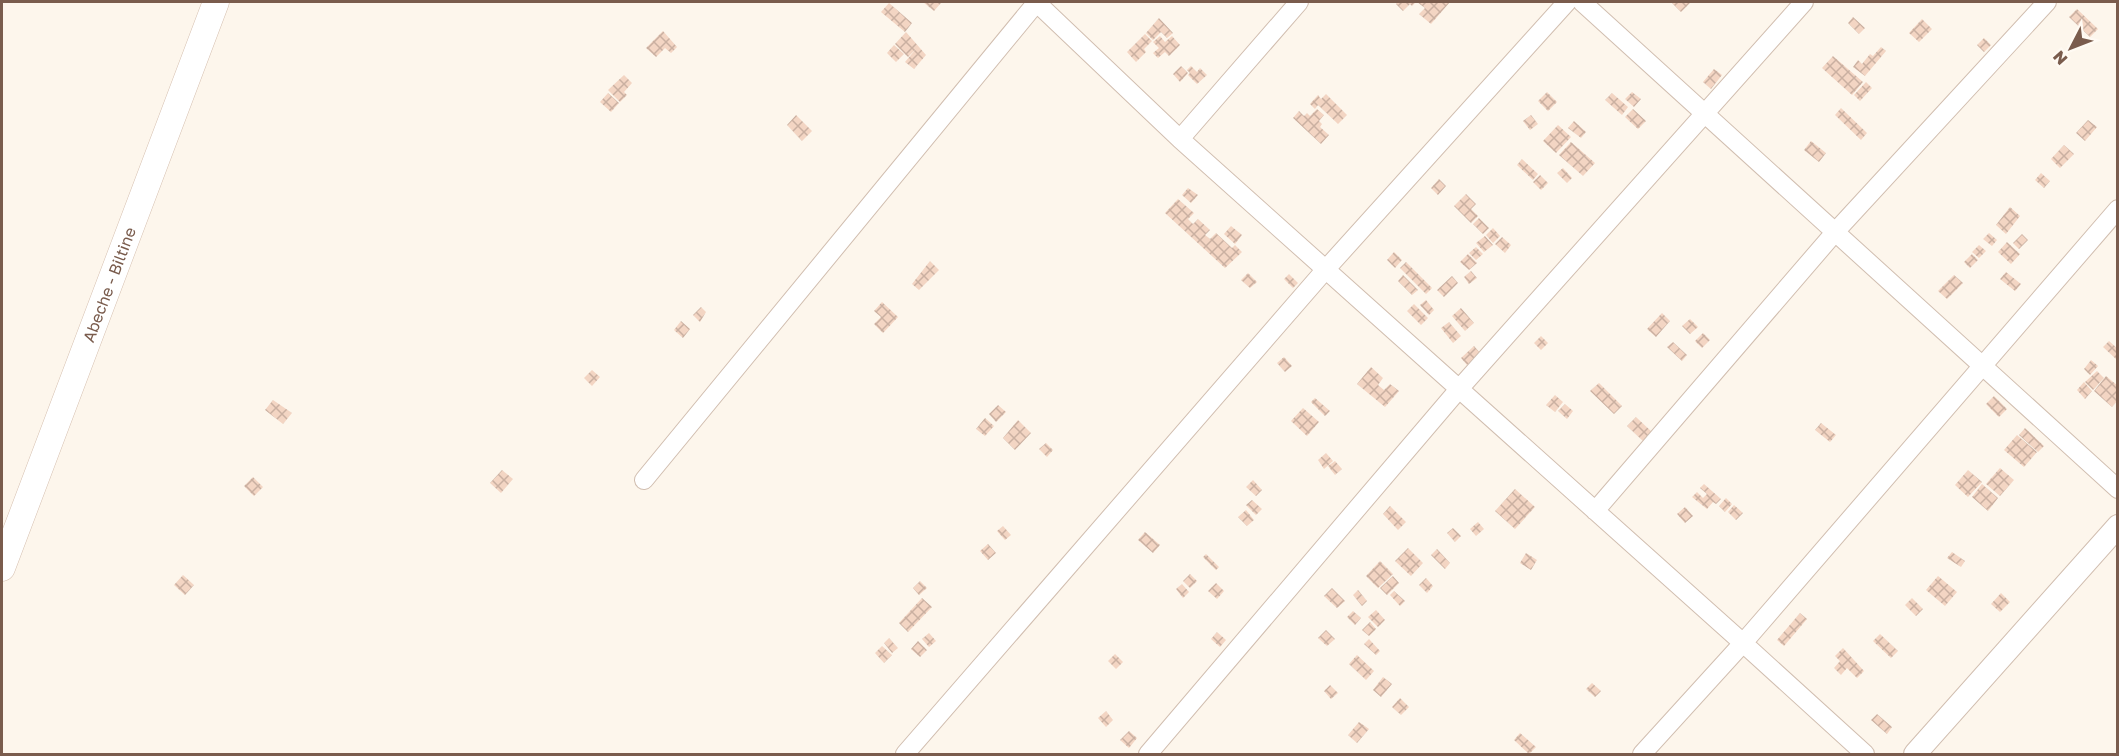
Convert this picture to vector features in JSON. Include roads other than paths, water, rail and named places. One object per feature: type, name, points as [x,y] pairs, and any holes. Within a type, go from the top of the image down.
[{"type":"main road","name":"Abeche - Biltine","points":[[2,568],[216,2]]},
{"type":"street","points":[[644,480],[1036,2],[1180,139],[1865,754]]},
{"type":"street","points":[[1180,139],[1299,2]]},
{"type":"street","points":[[905,754],[1326,269],[1567,2]]},
{"type":"street","points":[[1582,2],[2118,489]]},
{"type":"street","points":[[1148,754],[1459,389],[1804,2]]},
{"type":"street","points":[[1595,511],[1836,231],[2048,2]]},
{"type":"street","points":[[1642,754],[1743,643],[2118,209]]},
{"type":"street","points":[[1916,754],[2118,526]]}]
